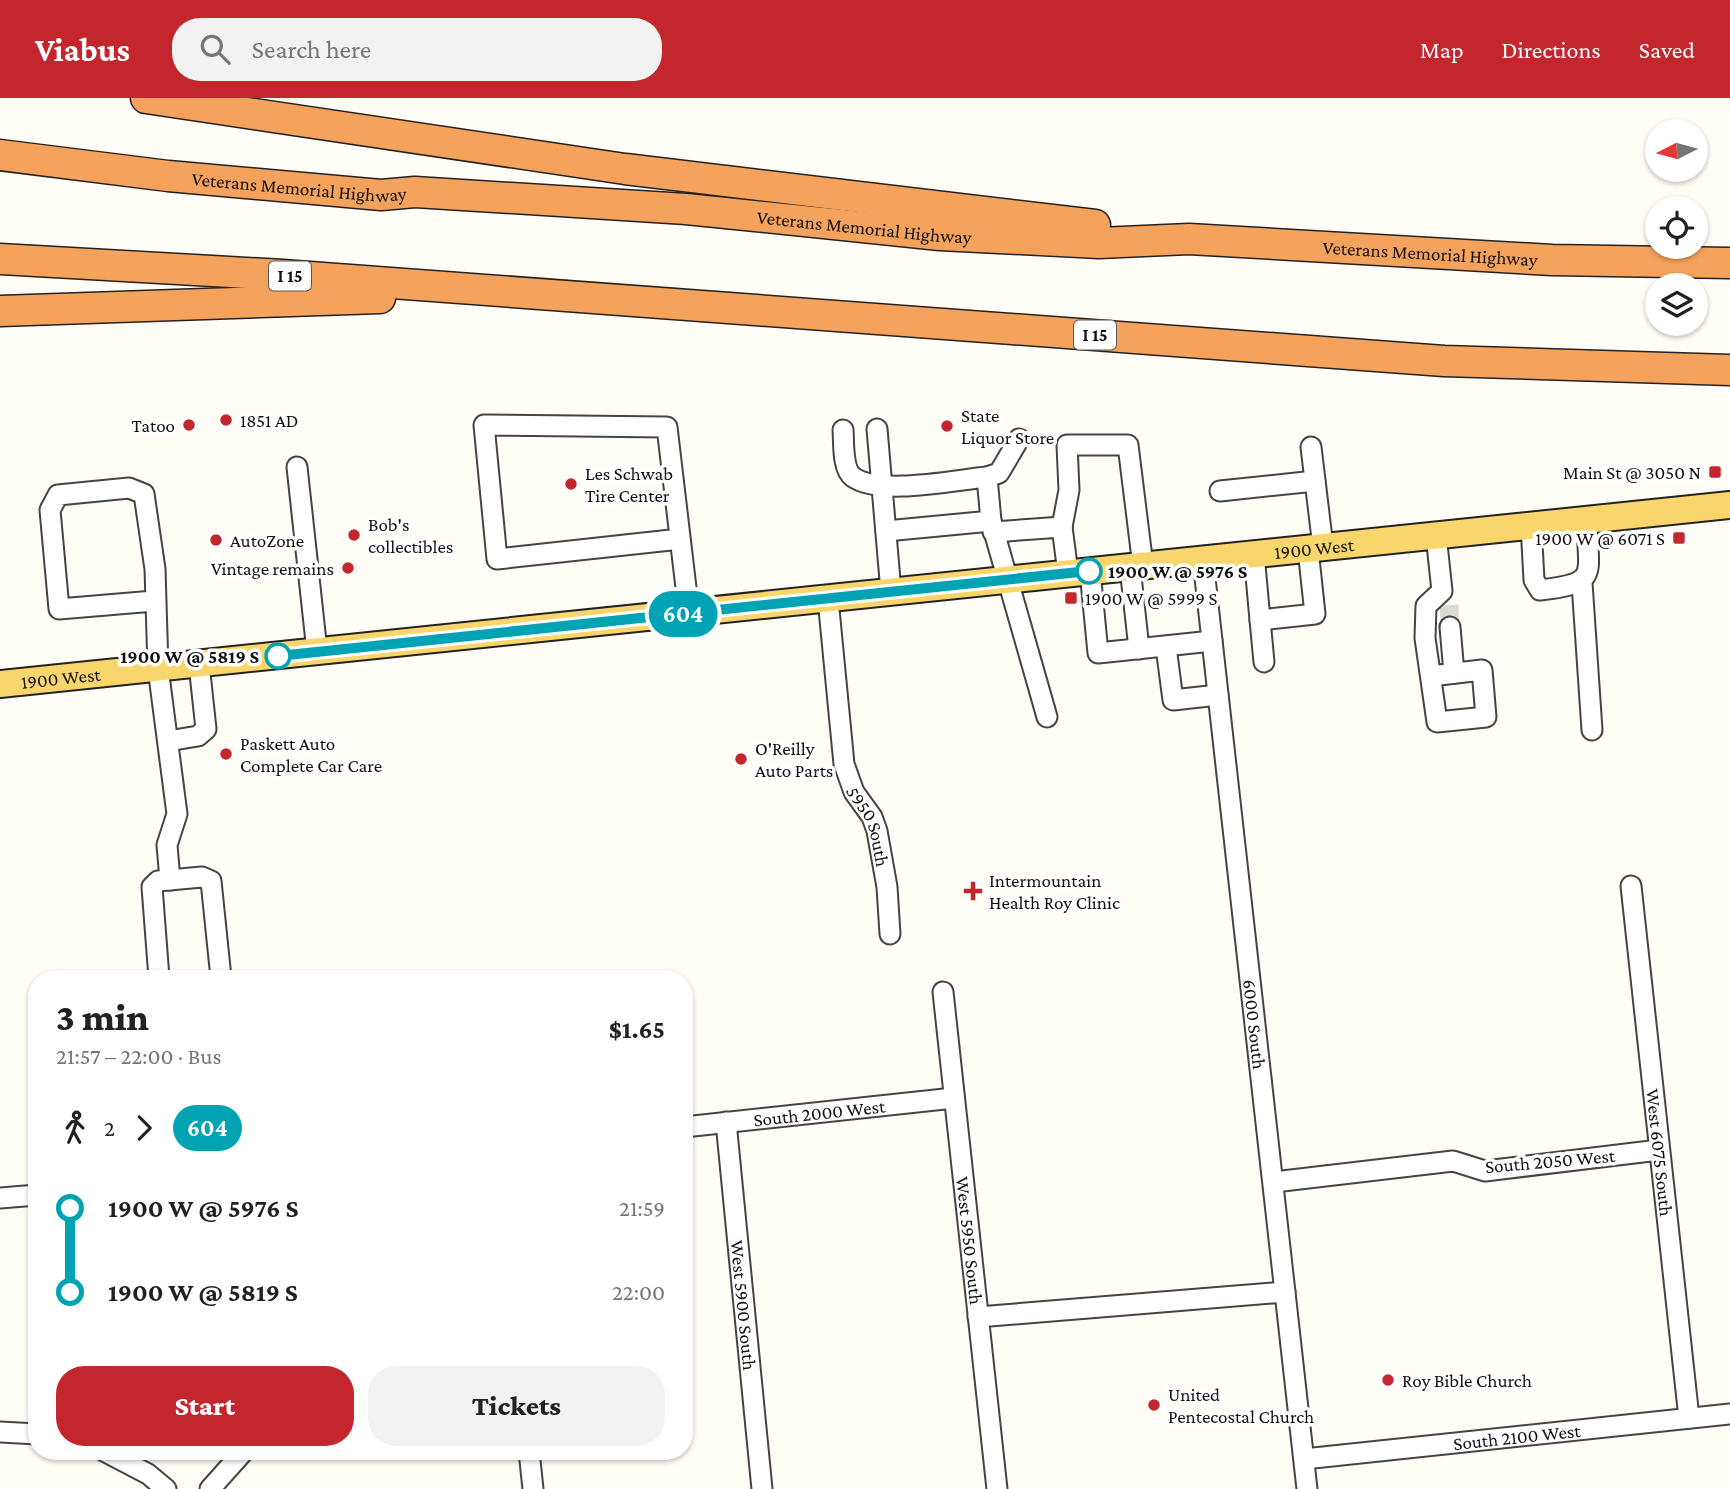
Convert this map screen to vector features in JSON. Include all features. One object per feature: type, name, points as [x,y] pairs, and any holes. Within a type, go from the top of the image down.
[{"type":"highway","points":[[146,98],[299,118],[625,169],[924,202],[1189,239]]},
{"type":"highway","points":[[226,98],[299,118]]},
{"type":"highway","name":"Veterans Memorial Highway","points":[[0,155],[169,176],[381,195],[415,192],[686,209],[940,235],[1099,243],[1189,239],[1552,260],[1730,263]]},
{"type":"highway","name":"I 15","points":[[0,259],[88,267],[283,275],[1444,361],[1730,370]]},
{"type":"highway","points":[[0,311],[318,302],[492,291]]},
{"type":"main road","name":"1900 West","points":[[0,684],[1719,506]]},
{"type":"street","points":[[680,539],[497,559],[484,425],[667,427],[689,613]]},
{"type":"street","points":[[877,429],[891,592]]},
{"type":"street","points":[[843,430],[847,468],[852,477],[881,486],[987,477],[999,472],[1019,439]]},
{"type":"street","points":[[1139,649],[1137,566],[1128,445],[1067,445],[1069,490],[1062,527],[1079,572],[1098,653],[1212,642]]},
{"type":"street","points":[[1260,620],[1314,614],[1315,481],[1311,447]]},
{"type":"street","points":[[297,467],[317,651]]},
{"type":"street","points":[[987,477],[992,526],[1047,716]]},
{"type":"street","points":[[1220,491],[1315,481]]},
{"type":"street","points":[[154,601],[59,609],[50,510],[58,495],[129,488],[144,494],[155,569],[158,668],[177,814],[167,845],[170,880]]},
{"type":"street","points":[[1587,519],[1588,575],[1582,583],[1592,730]]},
{"type":"street","points":[[1531,525],[1534,580],[1540,590],[1582,583]]},
{"type":"street","points":[[886,531],[992,526],[1062,527]]},
{"type":"street","points":[[1436,535],[1444,600],[1426,606],[1425,638],[1443,674],[1446,628]]},
{"type":"street","points":[[1254,554],[1264,662]]},
{"type":"street","name":"6000 South","points":[[1203,560],[1307,1489]]},
{"type":"street","name":"5950 South","points":[[828,599],[845,764],[854,792],[872,817],[877,831],[887,887],[890,934]]},
{"type":"street","points":[[1166,646],[1173,700],[1218,695]]},
{"type":"street","points":[[168,741],[198,736],[206,729],[199,664]]},
{"type":"street","points":[[158,970],[152,887],[158,881],[207,877],[211,881],[220,970]]},
{"type":"street","name":"West 6075 South","points":[[1631,886],[1689,1418]]},
{"type":"street","name":"West 5950 South","points":[[943,992],[997,1489]]},
{"type":"street","name":"South 2000 West","points":[[693,1126],[954,1098]]},
{"type":"street","name":"West 5900 South","points":[[726,1122],[762,1489]]},
{"type":"street","name":"South 2050 West","points":[[1274,1182],[1453,1161],[1485,1171],[1659,1150]]},
{"type":"street","points":[[0,1198],[28,1196]]},
{"type":"street","points":[[978,1317],[1285,1292]]},
{"type":"street","name":"South 2100 West","points":[[1304,1459],[1730,1413]]},
{"type":"street","points":[[0,1432],[28,1434]]},
{"type":"street","points":[[121,1460],[148,1474],[166,1489]]},
{"type":"street","points":[[210,1489],[236,1460]]},
{"type":"street","points":[[530,1460],[533,1489]]},
{"type":"tunnel","points":[[1449,605],[1450,627]]},
{"type":"bus line","name":"604","points":[[278,656],[1089,571]]},
{"type":"place","name":"1851 AD","points":[[226,420]]},
{"type":"place","name":"Tatoo","points":[[189,425]]},
{"type":"place","name":"State Liquor Store","points":[[947,426]]},
{"type":"place","name":"Main St @ 3050 N","points":[[1715,472]]},
{"type":"place","name":"Les Schwab Tire Center","points":[[571,484]]},
{"type":"place","name":"Bob's collectibles","points":[[354,535]]},
{"type":"place","name":"1900 W @ 6071 S","points":[[1679,538]]},
{"type":"place","name":"AutoZone","points":[[216,540]]},
{"type":"place","name":"Vintage remains","points":[[348,568]]},
{"type":"place","name":"1900 W @ 5976 S","points":[[1089,571]]},
{"type":"place","name":"1900 W @ 5999 S","points":[[1071,598]]},
{"type":"place","name":"1900 W @ 5819 S","points":[[278,656]]},
{"type":"place","name":"Paskett Auto Complete Car Care","points":[[226,754]]},
{"type":"place","name":"O'Reilly Auto Parts","points":[[741,759]]},
{"type":"place","name":"Intermountain Health Roy Clinic","points":[[973,891]]},
{"type":"place","name":"Roy Bible Church","points":[[1388,1380]]},
{"type":"place","name":"United Pentecostal Church","points":[[1154,1405]]}]
